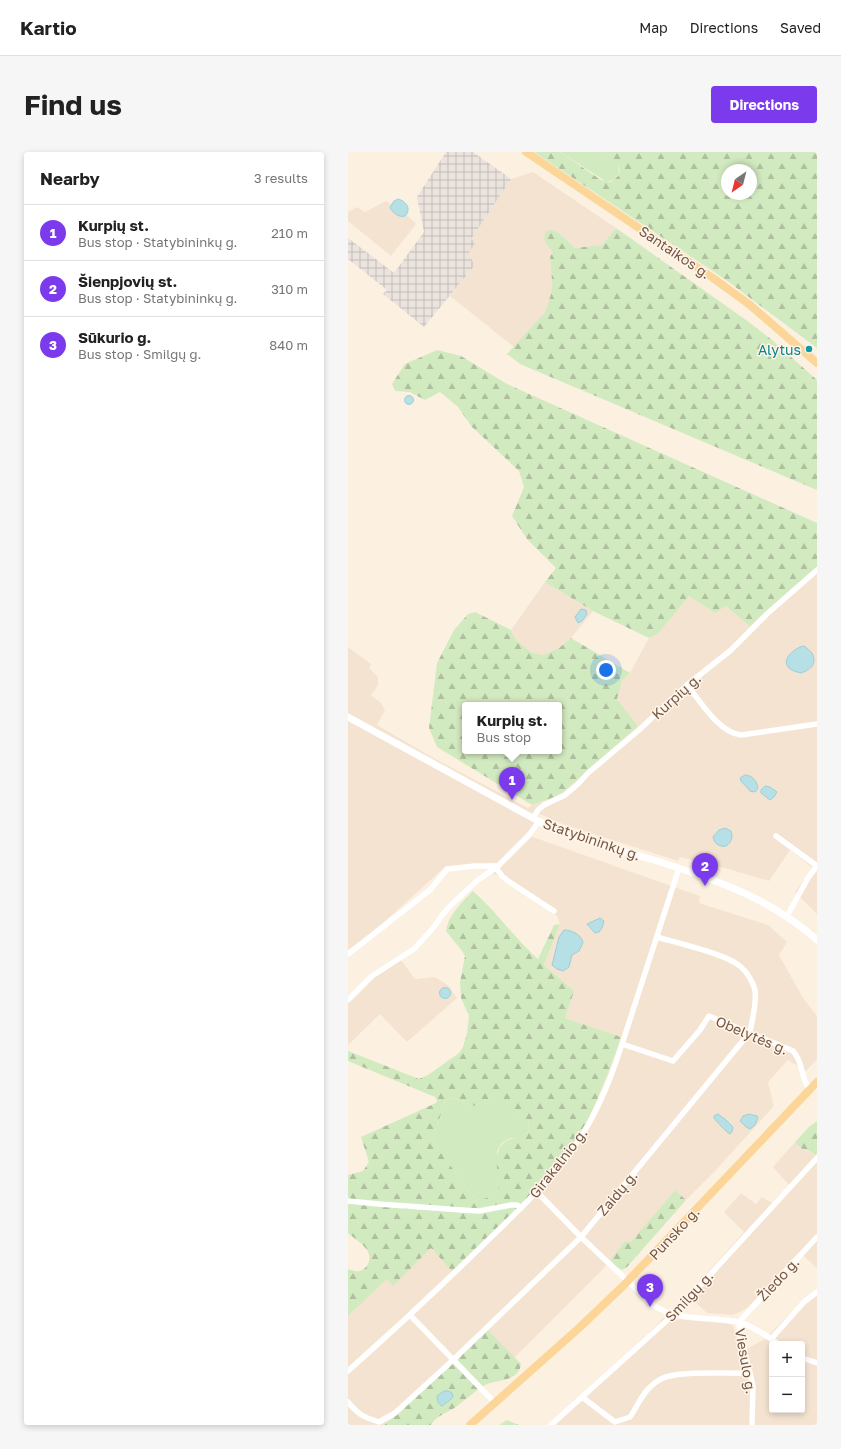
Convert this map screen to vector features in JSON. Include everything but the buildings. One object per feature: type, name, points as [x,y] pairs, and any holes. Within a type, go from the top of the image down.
[{"type":"main road","name":"Santaikos g.","points":[[526,152],[713,278],[756,310],[817,362]]},
{"type":"main road","name":"Punsko g.","points":[[470,1425],[579,1328],[628,1281],[817,1082]]},
{"type":"street","name":"Kurpių g.","points":[[348,1000],[372,976],[414,949],[434,928],[452,904],[478,880],[497,867],[529,834],[536,820],[538,810],[544,805],[565,795],[578,784],[624,744],[687,684],[731,650],[768,613],[817,570]]},
{"type":"street","points":[[687,684],[720,725],[733,735],[817,724]]},
{"type":"street","name":"Statybininkų g.","points":[[348,717],[536,820],[561,832],[679,868],[735,888],[758,899],[786,916],[817,940]]},
{"type":"street","points":[[776,836],[817,866],[808,878],[786,916]]},
{"type":"street","points":[[348,954],[430,890],[447,870],[475,866],[497,867],[502,876],[508,881],[554,911]]},
{"type":"street","name":"Girakalnio g.","points":[[348,1371],[410,1315],[522,1208],[564,1158],[588,1125],[603,1095],[622,1044],[679,868]]},
{"type":"street","name":"Zaidų g.","points":[[348,1402],[357,1413],[363,1417],[379,1422],[395,1413],[453,1360],[581,1237],[750,1032],[756,1001],[755,988],[750,978],[740,966],[727,958],[657,937]]},
{"type":"street","name":"Obelytės g.","points":[[622,1044],[673,1061],[700,1030],[709,1016],[793,1051],[798,1057],[802,1066],[805,1083],[810,1089]]},
{"type":"street","name":"Smilgų g.","points":[[551,1425],[673,1315],[817,1158]]},
{"type":"street","points":[[536,1192],[581,1237],[653,1305],[662,1311],[673,1315],[739,1322],[754,1328],[774,1341]]},
{"type":"street","points":[[348,1200],[379,1204],[479,1211],[511,1205],[517,1205],[522,1208]]},
{"type":"street","name":"Žiedo g.","points":[[739,1322],[817,1237]]},
{"type":"street","points":[[771,1339],[804,1302],[817,1292]]},
{"type":"street","points":[[410,1315],[495,1403]]},
{"type":"street","name":"Viesulo g.","points":[[739,1322],[740,1334],[753,1386],[752,1425]]},
{"type":"street","points":[[805,1359],[817,1363]]},
{"type":"street","points":[[582,1397],[615,1422],[630,1417],[642,1396],[649,1388],[661,1379],[672,1375],[750,1373]]},
{"type":"shaded area","points":[[446,152],[473,152],[511,179],[471,239],[476,242],[468,254],[475,265],[424,327],[383,294],[387,290],[348,259],[348,238],[394,273],[424,232],[417,197]]},
{"type":"shaded area","points":[[533,172],[616,228],[602,245],[575,248],[559,233],[547,245],[554,252],[550,257],[552,280],[551,294],[545,312],[514,347],[450,296],[475,265],[467,254],[476,242],[471,239],[511,179]]},
{"type":"shaded area","points":[[386,201],[391,204],[390,210],[399,216],[407,215],[416,224],[391,256],[348,221],[348,212],[357,207],[365,212]]},
{"type":"shaded area","points":[[817,567],[817,914],[795,892],[813,868],[790,850],[769,881],[680,857],[678,861],[565,825],[540,814],[530,830],[498,863],[445,867],[374,931],[348,950],[348,647],[371,664],[369,668],[378,677],[378,685],[371,695],[381,703],[385,710],[377,725],[430,756],[528,808],[532,805],[560,795],[638,726],[617,699],[622,681],[630,673],[649,638],[658,634],[689,596],[715,613],[726,606],[750,625]]},
{"type":"shaded area","points":[[545,582],[593,611],[571,638],[559,648],[543,655],[531,652],[516,640],[511,630]]},
{"type":"shaded area","points":[[530,836],[700,896],[699,903],[768,925],[787,942],[779,955],[803,998],[817,1016],[817,1059],[806,1071],[788,1060],[768,1082],[774,1106],[715,1171],[686,1200],[675,1190],[630,1244],[625,1241],[603,1269],[514,1358],[488,1330],[393,1418],[383,1425],[348,1425],[348,1316],[387,1279],[393,1285],[431,1248],[453,1271],[592,1113],[603,1088],[620,1037],[565,1018],[574,991],[544,965],[560,924],[557,916],[493,873]]},
{"type":"shaded area","points":[[398,956],[415,979],[435,977],[449,986],[457,998],[407,1042],[380,1014],[348,1045],[348,996],[372,975]]},
{"type":"shaded area","points":[[795,1142],[798,1147],[806,1151],[815,1154],[817,1153],[817,1268],[799,1252],[748,1307],[742,1311],[733,1315],[707,1313],[687,1295],[744,1232],[724,1212],[741,1193],[756,1204],[762,1197],[772,1203],[789,1185],[773,1167]]},
{"type":"shaded area","points":[[817,1289],[817,1425],[549,1425],[663,1318],[733,1325],[741,1352],[765,1339],[805,1298]]},
{"type":"green space","points":[[534,152],[560,152],[601,180],[610,182],[616,178],[620,170],[614,159],[606,152],[817,152],[817,348],[726,280]]},
{"type":"green space","points":[[560,152],[606,152],[618,163],[619,172],[614,180],[605,181]]},
{"type":"green space","points":[[616,228],[746,320],[772,340],[817,380],[817,490],[520,364],[507,354],[545,312],[551,294],[552,280],[550,257],[553,252],[547,245],[544,238],[546,231],[552,230],[559,233],[575,248],[602,245]]},
{"type":"green space","points":[[437,350],[461,356],[507,384],[817,523],[817,567],[750,626],[726,606],[715,613],[689,596],[658,634],[649,638],[593,611],[545,582],[556,568],[527,539],[512,516],[524,487],[519,471],[472,427],[458,407],[440,392],[425,400],[410,392],[395,391],[392,384],[405,364]]},
{"type":"green space","points":[[475,612],[511,630],[516,640],[531,652],[543,655],[559,648],[571,638],[630,673],[622,681],[617,699],[638,726],[560,795],[532,805],[437,747],[429,728],[437,663],[454,630],[468,614]]},
{"type":"green space","points":[[473,891],[538,959],[554,925],[560,924],[544,965],[574,991],[565,1018],[621,1037],[598,1097],[577,1138],[536,1189],[513,1213],[452,1271],[431,1248],[393,1286],[387,1279],[348,1316],[348,1269],[360,1271],[366,1267],[369,1262],[369,1253],[361,1243],[348,1233],[348,1175],[363,1171],[369,1162],[361,1137],[436,1103],[437,1100],[435,1097],[348,1061],[348,1051],[419,1079],[428,1075],[459,1053],[463,1047],[467,1033],[469,1016],[461,998],[460,982],[465,956],[446,931],[447,925],[453,914],[460,904]],"holes":[[[453,1098],[475,1106],[487,1099],[503,1104],[525,1118],[528,1121],[529,1130],[526,1136],[510,1139],[499,1149],[497,1154],[499,1187],[495,1194],[484,1199],[477,1198],[468,1190],[434,1143],[433,1139],[445,1101]]]},
{"type":"green space","points":[[453,1098],[475,1106],[485,1100],[493,1099],[509,1107],[528,1121],[529,1130],[526,1136],[520,1138],[510,1138],[502,1143],[497,1151],[499,1187],[495,1194],[487,1198],[477,1198],[468,1190],[434,1143],[433,1139],[445,1101]]},
{"type":"green space","points":[[817,1121],[817,1153],[815,1154],[797,1145],[795,1142],[810,1126]]},
{"type":"green space","points":[[675,1190],[686,1200],[627,1267],[622,1270],[618,1268],[610,1260],[625,1241],[630,1243]]},
{"type":"green space","points":[[488,1330],[521,1364],[516,1374],[505,1380],[483,1386],[456,1407],[439,1416],[431,1425],[383,1425],[393,1418]],"holes":[[[444,1391],[453,1397],[444,1405],[437,1400],[437,1396]]]},
{"type":"green space","points":[[507,1420],[519,1425],[499,1425]]},
{"type":"water","points":[[398,199],[406,203],[408,211],[405,216],[394,213],[390,207],[394,201]]},
{"type":"water","points":[[409,395],[414,400],[409,405],[404,400]]},
{"type":"water","points":[[581,609],[586,610],[587,614],[582,621],[578,623],[575,617]]},
{"type":"water","points":[[804,646],[812,653],[814,663],[811,668],[801,673],[790,669],[786,661],[793,651]]},
{"type":"water","points":[[745,775],[752,777],[755,781],[758,788],[755,792],[750,791],[741,781],[740,778]]},
{"type":"water","points":[[765,786],[770,787],[777,792],[770,800],[761,793],[761,790]]},
{"type":"water","points":[[725,828],[731,831],[732,837],[731,841],[726,846],[722,846],[716,843],[713,837],[719,830]]},
{"type":"water","points":[[600,918],[604,921],[602,928],[599,932],[595,933],[587,924]]},
{"type":"water","points":[[564,930],[576,934],[581,938],[583,943],[579,951],[572,955],[569,967],[563,971],[552,965],[559,937]]},
{"type":"water","points":[[443,988],[447,988],[449,989],[449,997],[443,998],[440,995],[440,991]]},
{"type":"water","points":[[718,1114],[733,1127],[730,1134],[714,1118],[714,1116]]},
{"type":"water","points":[[749,1114],[757,1116],[758,1118],[755,1125],[750,1129],[740,1121],[743,1116]]},
{"type":"water","points":[[444,1391],[452,1393],[453,1397],[442,1406],[438,1402],[437,1396]]},
{"type":"place","name":"Alytus","points":[[809,349]]},
{"type":"place","name":"Kurpių st.","points":[[512,800]]},
{"type":"place","name":"Šienpjovių st.","points":[[705,886]]},
{"type":"place","name":"Sūkurio g.","points":[[650,1307]]}]
